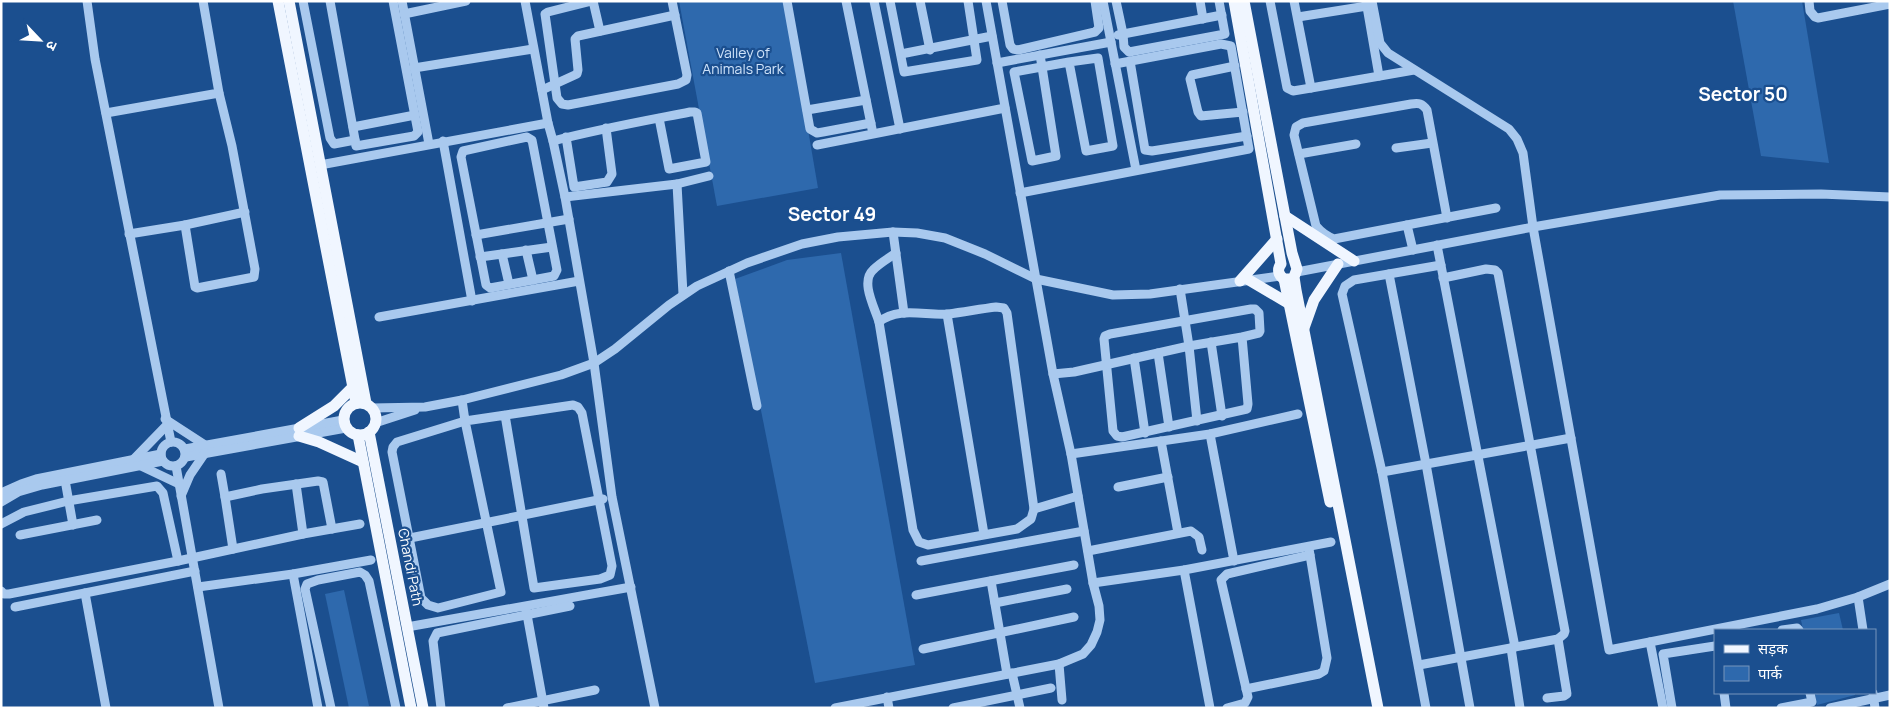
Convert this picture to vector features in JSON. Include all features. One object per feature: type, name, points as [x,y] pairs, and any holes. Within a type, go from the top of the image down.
[{"type":"main road","points":[[278,1],[353,387],[365,405],[376,415],[367,430],[345,424],[346,409],[365,405]]},
{"type":"main road","points":[[289,1],[365,405]]},
{"type":"main road","points":[[1234,1],[1277,239],[1303,329],[1378,708]]},
{"type":"main road","points":[[1244,1],[1284,216],[1288,303],[1340,549],[1370,708]]},
{"type":"main road","points":[[1284,216],[1354,261]]},
{"type":"main road","points":[[1277,239],[1244,281],[1288,303]]},
{"type":"main road","points":[[1303,329],[1314,300],[1338,264]]},
{"type":"main road","points":[[294,433],[334,406],[353,387]]},
{"type":"main road","name":"Chandi Path","points":[[367,430],[363,462],[411,708]]},
{"type":"main road","name":"Chandi Path","points":[[367,430],[423,708]]},
{"type":"main road","points":[[294,433],[363,462]]},
{"type":"street","points":[[87,1],[129,234],[171,442]]},
{"type":"street","points":[[185,225],[195,287],[254,277],[256,273],[245,212],[218,93],[203,1]]},
{"type":"street","points":[[303,1],[330,138],[334,144],[414,136],[418,132],[393,1]]},
{"type":"street","points":[[330,1],[358,157]]},
{"type":"street","points":[[402,1],[429,144]]},
{"type":"street","points":[[404,14],[466,1]]},
{"type":"street","points":[[524,1],[565,197],[594,363],[612,498],[655,708]]},
{"type":"street","points":[[600,31],[592,1],[545,14],[558,101],[562,104],[568,105],[683,83],[687,75],[672,1]]},
{"type":"street","points":[[787,1],[810,129],[817,133],[870,123]]},
{"type":"street","points":[[846,1],[873,134]]},
{"type":"street","points":[[874,1],[900,128]]},
{"type":"street","points":[[890,1],[904,72],[977,60],[968,1]]},
{"type":"street","points":[[920,1],[930,50]]},
{"type":"street","points":[[835,708],[1059,664],[1083,654],[1091,645],[1100,620],[1071,454],[1053,374],[986,1]]},
{"type":"street","points":[[1002,1],[1010,45],[1013,49],[1018,50],[1095,32],[1099,28],[1095,1]]},
{"type":"street","points":[[1103,1],[1136,170]]},
{"type":"street","points":[[1116,1],[1125,50],[1133,52],[1225,34],[1219,1]]},
{"type":"street","points":[[1200,1],[1203,19]]},
{"type":"street","points":[[1270,1],[1287,88],[1292,91],[1414,70]]},
{"type":"street","points":[[1294,1],[1311,88]]},
{"type":"street","points":[[1809,1],[1810,10],[1818,18],[1890,4]]},
{"type":"street","points":[[1298,17],[1368,3]]},
{"type":"street","points":[[1368,3],[1379,76]]},
{"type":"street","points":[[1368,3],[1380,43],[1388,53],[1509,129],[1517,139],[1523,153],[1533,226],[1609,650],[1714,632]]},
{"type":"street","points":[[542,90],[577,74],[575,42],[578,36],[675,15]]},
{"type":"street","points":[[997,62],[1040,55],[1110,39],[1123,34],[1222,15]]},
{"type":"street","points":[[989,20],[1005,16]]},
{"type":"street","points":[[901,54],[930,50],[992,36]]},
{"type":"street","points":[[1020,193],[1249,149],[1231,46],[1227,44],[1115,64]]},
{"type":"street","points":[[414,68],[533,50]]},
{"type":"street","points":[[1040,55],[1042,67],[1056,156],[1032,161],[1014,72],[1042,67],[1069,62],[1098,58],[1113,146],[1086,151],[1069,62]]},
{"type":"street","points":[[1130,61],[1145,150],[1152,151],[1247,136]]},
{"type":"street","points":[[1235,66],[1192,75],[1190,79],[1198,112],[1201,116],[1243,112]]},
{"type":"street","points":[[106,113],[218,93]]},
{"type":"street","points":[[807,110],[866,100]]},
{"type":"street","points":[[1447,218],[1427,110],[1423,105],[1418,103],[1303,123],[1296,127],[1294,132],[1316,226],[1326,236],[1341,238],[1447,218],[1496,208]]},
{"type":"street","points":[[817,145],[1005,108]]},
{"type":"street","points":[[554,141],[606,128],[660,118],[695,112],[697,113],[706,162],[669,170],[660,118]]},
{"type":"street","points":[[353,127],[415,116]]},
{"type":"street","points":[[320,165],[548,123]]},
{"type":"street","points":[[566,137],[574,187],[607,182],[612,174],[606,128]]},
{"type":"street","points":[[527,137],[532,140],[556,270],[554,276],[490,288],[486,285],[476,235],[461,157],[463,151],[527,137]]},
{"type":"street","points":[[443,141],[472,301]]},
{"type":"street","points":[[1299,154],[1356,144]]},
{"type":"street","points":[[1396,148],[1432,144]]},
{"type":"street","points":[[565,197],[677,184],[709,176]]},
{"type":"street","points":[[677,184],[683,294]]},
{"type":"street","points":[[367,430],[425,407],[462,400],[561,375],[594,363],[615,349],[683,294],[729,271],[802,244],[858,234],[917,233],[945,238],[960,243],[1036,279],[1113,295],[1150,294],[1244,281],[1533,226],[1720,195],[1821,194],[1890,197]]},
{"type":"street","points":[[129,234],[185,225],[245,212]]},
{"type":"street","points":[[476,235],[569,219]]},
{"type":"street","points":[[1407,225],[1412,250]]},
{"type":"street","points":[[893,232],[904,313]]},
{"type":"street","points":[[1437,245],[1479,454],[1513,648],[1520,708]]},
{"type":"street","points":[[480,257],[552,246]]},
{"type":"street","points":[[526,250],[533,280]]},
{"type":"street","points":[[879,322],[886,316],[904,313],[947,314],[996,307],[1004,308],[1007,313],[1034,509],[1031,519],[1017,529],[928,545],[919,542],[916,536],[879,322],[867,285],[872,271],[896,253]]},
{"type":"street","points":[[502,254],[509,284]]},
{"type":"street","points":[[1426,708],[1382,472],[1342,294],[1345,286],[1354,280],[1441,265]]},
{"type":"street","points":[[1419,665],[1558,639],[1565,631],[1498,273],[1495,270],[1486,269],[1443,278]]},
{"type":"street","points":[[729,271],[757,406]]},
{"type":"street","points":[[1390,274],[1470,708]]},
{"type":"street","points":[[379,316],[579,281]]},
{"type":"street","points":[[1180,289],[1189,346],[1197,421]]},
{"type":"street","points":[[1053,374],[1074,372],[1105,365],[1134,358],[1189,346],[1259,333],[1259,313],[1255,309],[1105,336],[1105,365],[1113,431],[1117,436],[1122,437],[1145,433],[1247,409],[1242,337]]},
{"type":"street","points":[[947,314],[984,534]]},
{"type":"street","points":[[1212,342],[1222,416]]},
{"type":"street","points":[[1158,353],[1169,428]]},
{"type":"street","points":[[1134,358],[1145,433]]},
{"type":"street","points":[[462,400],[465,421],[501,592],[438,608],[428,606],[421,598],[392,452],[393,446],[408,437],[465,421],[505,415],[573,405],[578,407],[582,413],[612,566],[610,575],[600,579],[534,588],[505,415]]},
{"type":"street","points":[[365,405],[425,407]]},
{"type":"street","points":[[1071,454],[1210,434],[1298,414]]},
{"type":"street","points":[[166,422],[205,449]]},
{"type":"street","points":[[1,502],[18,492],[137,462],[166,422]]},
{"type":"street","points":[[185,453],[345,424]]},
{"type":"street","points":[[1210,434],[1234,561]]},
{"type":"street","points":[[1382,472],[1571,438]]},
{"type":"street","points":[[1161,441],[1178,533]]},
{"type":"street","points":[[162,458],[164,446],[171,442],[179,443],[185,453]]},
{"type":"street","points":[[181,496],[190,475],[205,449]]},
{"type":"street","points":[[162,458],[170,466],[176,466],[181,464],[185,453]]},
{"type":"street","points":[[1,493],[36,479],[162,458]]},
{"type":"street","points":[[137,462],[179,484]]},
{"type":"street","points":[[176,466],[219,708]]},
{"type":"street","points":[[221,474],[233,549]]},
{"type":"street","points":[[1118,488],[1168,478]]},
{"type":"street","points":[[65,480],[73,525]]},
{"type":"street","points":[[224,497],[296,484],[323,482],[332,529]]},
{"type":"street","points":[[296,484],[304,534]]},
{"type":"street","points":[[1,524],[24,512],[68,501],[157,486],[163,493],[178,561]]},
{"type":"street","points":[[1034,509],[1078,496]]},
{"type":"street","points":[[410,538],[612,498]]},
{"type":"street","points":[[20,535],[96,520]]},
{"type":"street","points":[[1,591],[4,594],[10,594],[360,524]]},
{"type":"street","points":[[1088,551],[1191,530],[1199,537],[1202,550]]},
{"type":"street","points":[[921,561],[1084,531]]},
{"type":"street","points":[[1227,708],[1247,701],[1248,697],[1221,580],[1227,574],[1309,551],[1331,542]]},
{"type":"street","points":[[1093,583],[1309,551]]},
{"type":"street","points":[[1246,689],[1319,674],[1324,671],[1327,658],[1309,551]]},
{"type":"street","points":[[198,587],[293,574],[371,560]]},
{"type":"street","points":[[916,595],[1074,565]]},
{"type":"street","points":[[1184,570],[1210,708]]},
{"type":"street","points":[[15,607],[195,571]]},
{"type":"street","points":[[331,708],[304,589],[307,584],[318,580],[360,572],[369,581],[396,708]]},
{"type":"street","points":[[293,574],[318,708]]},
{"type":"street","points":[[991,581],[999,632],[1020,708]]},
{"type":"street","points":[[1728,629],[1817,609],[1858,597],[1890,584]]},
{"type":"street","points":[[441,708],[433,641],[437,633],[526,610],[631,587]]},
{"type":"street","points":[[994,603],[1067,589]]},
{"type":"street","points":[[85,593],[106,708]]},
{"type":"street","points":[[1858,597],[1863,629]]},
{"type":"street","points":[[407,627],[526,610],[570,606]]},
{"type":"street","points":[[526,610],[543,704]]},
{"type":"street","points":[[923,649],[1074,617]]},
{"type":"street","points":[[1547,698],[1567,694],[1558,639]]},
{"type":"street","points":[[1650,642],[1663,708]]},
{"type":"street","points":[[1672,708],[1663,654],[1714,646]]},
{"type":"street","points":[[1059,664],[1062,700]]},
{"type":"street","points":[[953,708],[1050,688]]},
{"type":"street","points":[[507,708],[543,704],[595,690]]},
{"type":"street","points":[[1724,694],[1726,708]]},
{"type":"street","points":[[1781,708],[1812,702],[1810,694]]},
{"type":"street","points":[[1830,708],[1890,695]]},
{"type":"street","points":[[887,697],[889,708]]},
{"type":"green space","name":"Valley of Animals Park","points":[[679,1],[786,1],[818,188],[717,206]]},
{"type":"green space","points":[[1733,1],[1802,1],[1829,163],[1761,156]]},
{"type":"green space","points":[[841,253],[915,665],[815,683],[735,279],[787,260]]},
{"type":"green space","points":[[344,590],[369,706],[349,708],[325,594]]},
{"type":"green space","points":[[1839,613],[1843,629],[1803,629],[1801,620]]},
{"type":"green space","points":[[1815,694],[1855,694],[1855,695],[1817,705]]},
{"type":"district","name":"Sector 50","points":[[1743,94]]},
{"type":"district","name":"Sector 49","points":[[832,214]]}]
